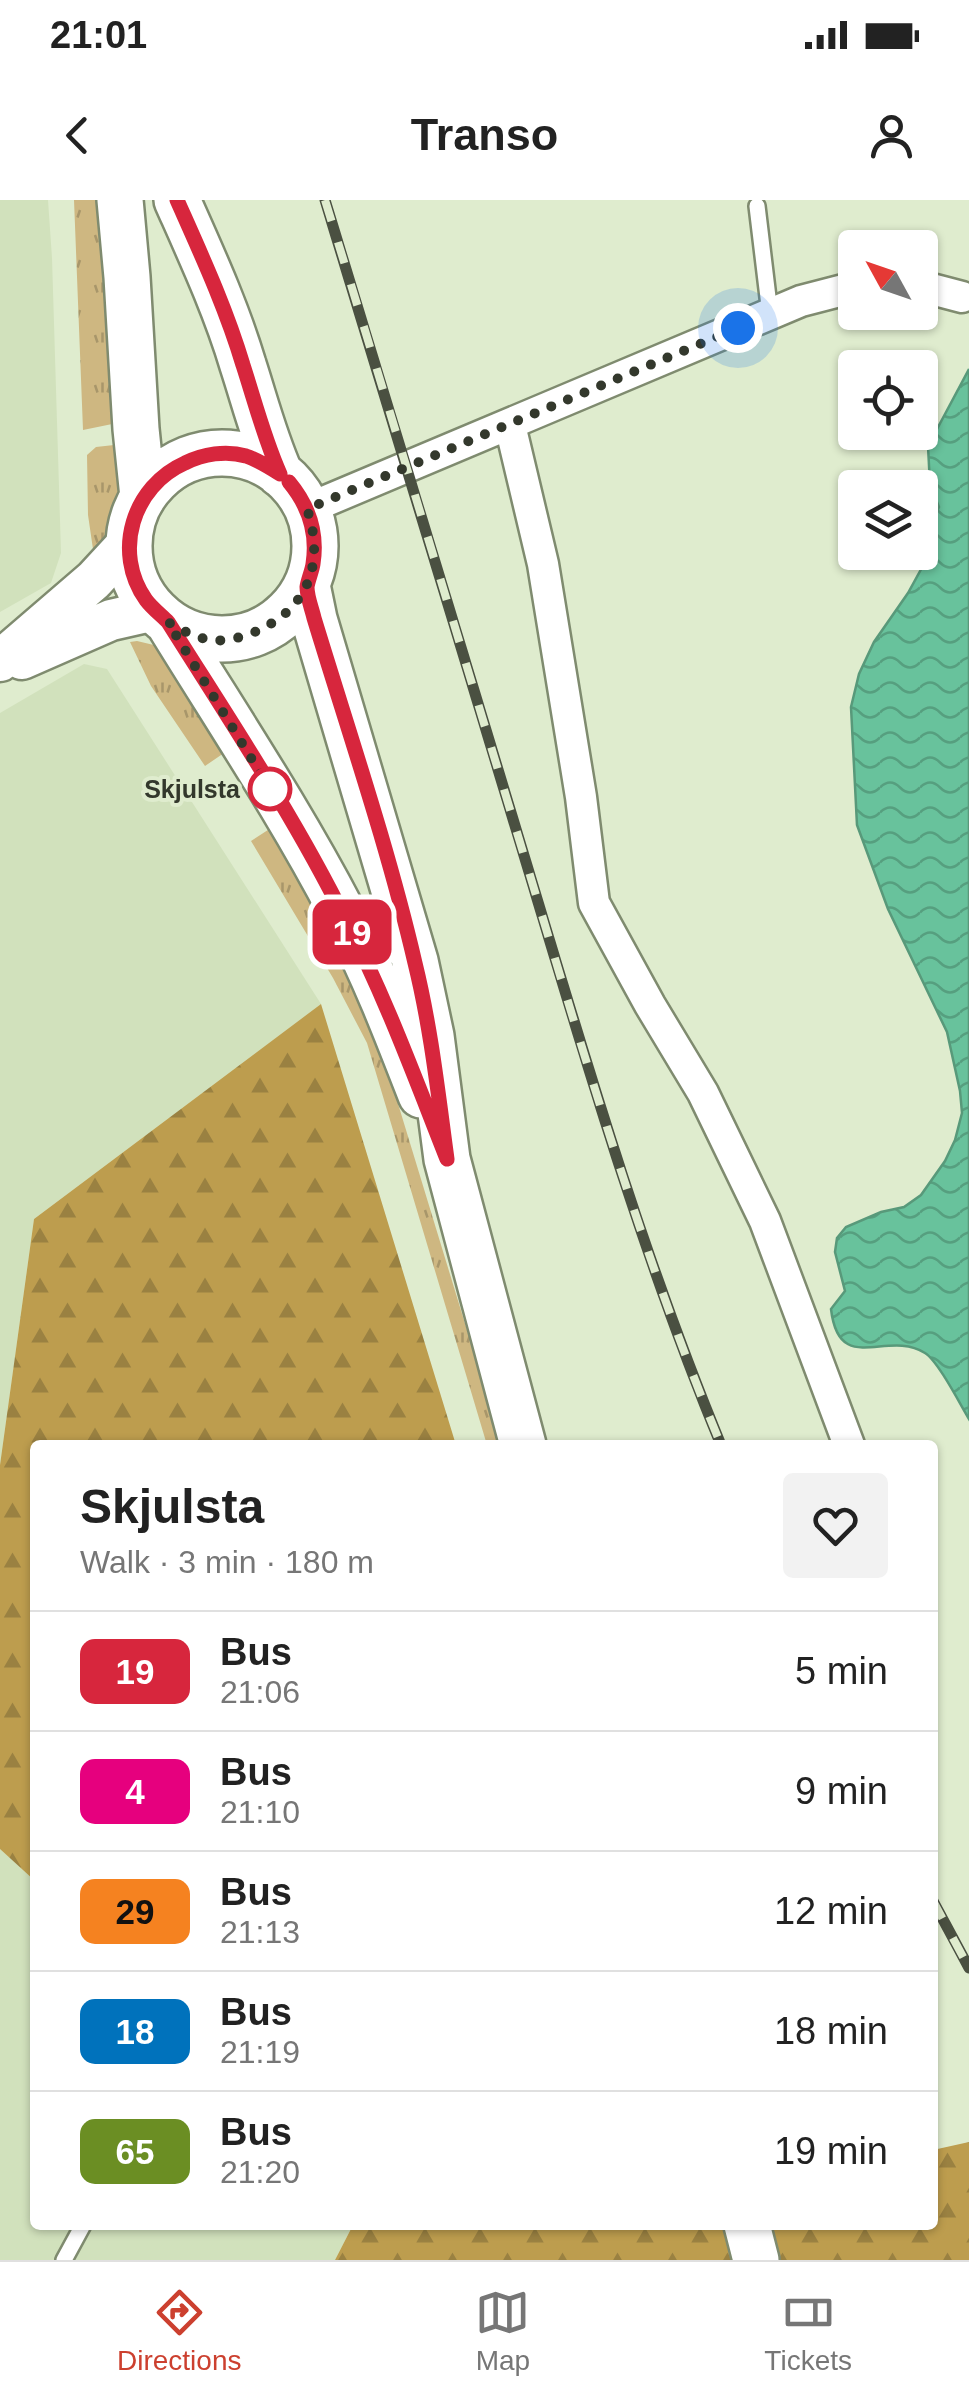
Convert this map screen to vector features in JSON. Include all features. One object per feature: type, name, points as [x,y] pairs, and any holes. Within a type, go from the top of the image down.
[{"type":"main road","points":[[120,200],[143,497]]},
{"type":"main road","points":[[177,200],[202,254],[280,474]]},
{"type":"main road","points":[[162,616],[182,630],[212,640],[248,635],[278,619],[301,597],[312,573],[313,526],[296,490],[280,474],[245,456],[228,453],[195,458],[165,473],[143,497],[131,526],[133,571],[146,599],[162,616],[312,856],[344,915],[390,1017],[447,1159],[522,1440]]},
{"type":"main road","points":[[307,586],[415,961],[431,1036],[447,1159]]},
{"type":"main road","points":[[748,2230],[756,2260]]},
{"type":"street","points":[[938,291],[966,299]]},
{"type":"street","points":[[307,509],[801,301],[838,292]]},
{"type":"street","points":[[510,425],[543,564],[594,903],[703,1093],[765,1222],[847,1440]]},
{"type":"street","points":[[0,665],[94,580],[130,541]]},
{"type":"street","points":[[0,665],[111,620],[162,616]]},
{"type":"lane","points":[[756,206],[770,314]]},
{"type":"lane","points":[[64,2260],[80,2230]]},
{"type":"shaded area","points":[[0,200],[48,200],[61,553],[51,583],[0,612]]},
{"type":"shaded area","points":[[84,664],[107,669],[321,1004],[34,1219],[0,1465],[0,713]]},
{"type":"shaded area","points":[[0,1849],[30,1876],[30,2230],[350,2230],[335,2260],[0,2260]]},
{"type":"green space","points":[[74,200],[104,200],[122,422],[83,430]]},
{"type":"green space","points":[[123,444],[114,520],[103,547],[94,556],[88,515],[87,455],[96,447]]},
{"type":"green space","points":[[130,642],[158,646],[224,753],[205,766],[151,686]]},
{"type":"green space","points":[[271,828],[336,937],[378,1038],[500,1440],[486,1440],[367,1043],[251,841]]},
{"type":"green space","points":[[321,1004],[454,1440],[30,1440],[30,1876],[0,1849],[0,1465],[34,1219]]},
{"type":"green space","points":[[969,2142],[969,2260],[335,2260],[350,2230],[938,2230],[938,2149]]},
{"type":"water","points":[[969,369],[969,1419],[942,1373],[925,1353],[910,1347],[854,1346],[844,1341],[836,1329],[831,1309],[845,1291],[835,1252],[837,1238],[846,1227],[904,1207],[921,1195],[945,1161],[962,1113],[947,1032],[888,909],[857,825],[851,707],[859,674],[874,642],[921,570],[938,570],[938,470],[929,470],[928,450],[938,450],[938,427]]},
{"type":"railway","points":[[325,200],[595,1089],[667,1304],[719,1440]]},
{"type":"railway","points":[[938,1910],[969,1968]]},
{"type":"bus line","name":"19","points":[[177,200],[202,254],[280,474],[245,456],[228,453],[195,458],[165,473],[143,497],[131,526],[133,571],[146,599],[168,622],[312,856],[344,915],[447,1159],[431,1036],[415,961],[314,618],[307,586],[315,551],[313,526],[289,482]]},
{"type":"place","name":"Skjulsta","points":[[270,789]]},
{"type":"route","points":[[270,789],[168,622],[212,640],[248,635],[266,627],[301,597],[312,573],[315,538],[307,509],[738,328]]}]
